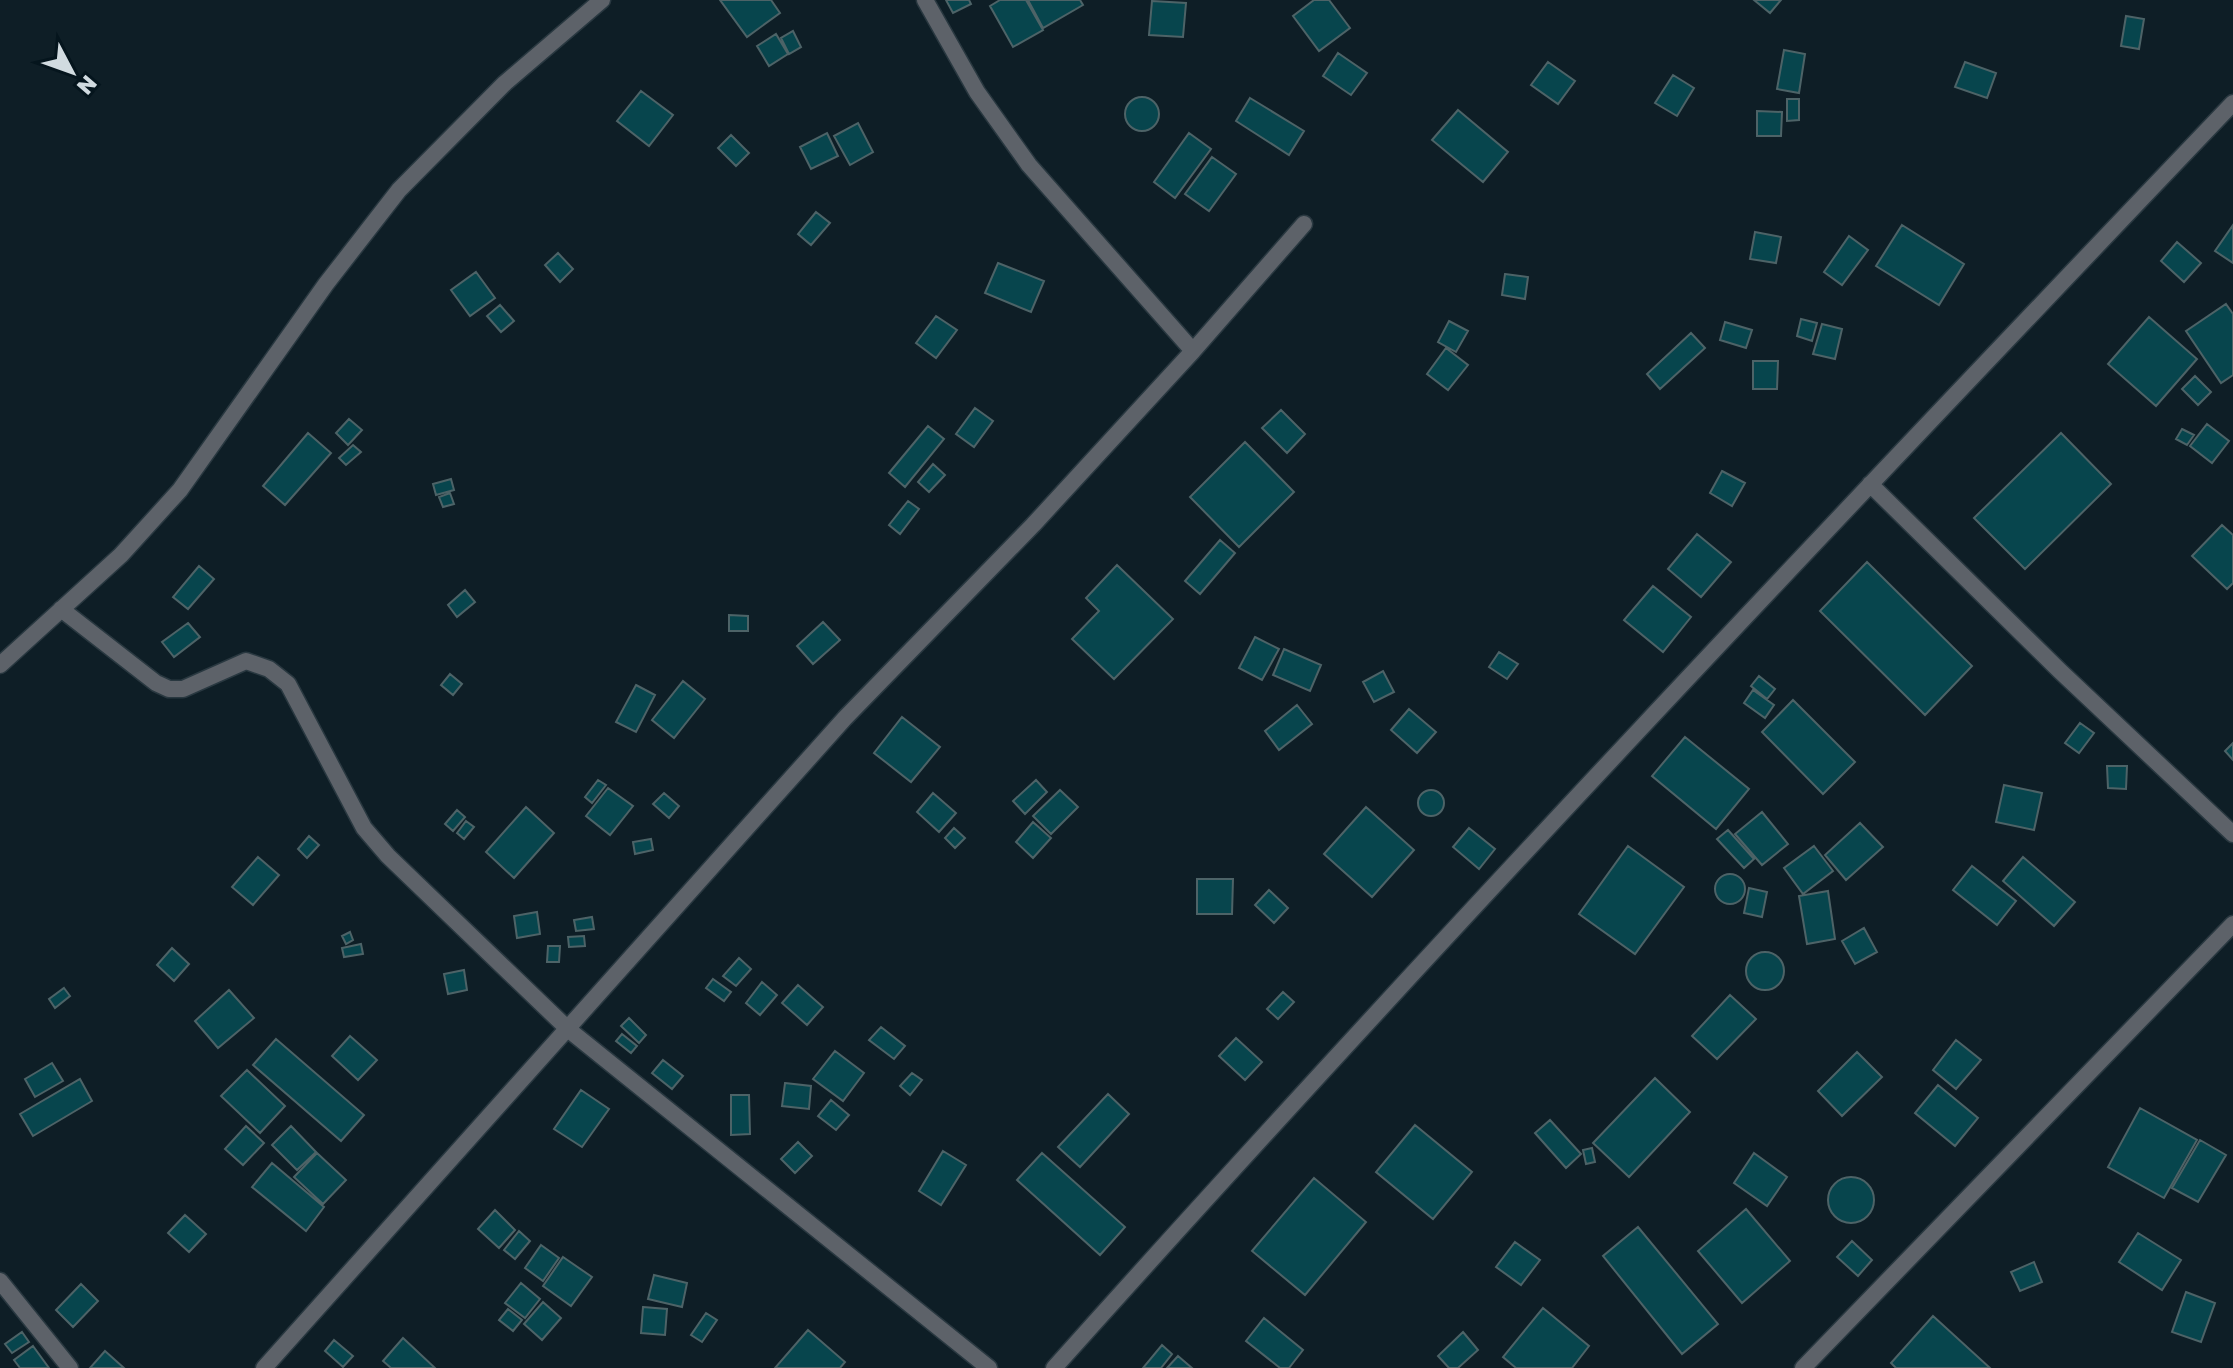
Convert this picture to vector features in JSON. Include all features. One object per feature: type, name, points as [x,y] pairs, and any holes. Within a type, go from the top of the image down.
[{"type":"street","points":[[0,665],[121,555],[180,490],[326,284],[399,190],[505,83],[602,0]]},
{"type":"street","points":[[925,0],[977,92],[1029,165],[1193,351]]},
{"type":"street","points":[[1054,1368],[1249,1151],[1870,484],[2233,103]]},
{"type":"street","points":[[264,1368],[845,718],[1033,525],[1193,351],[1304,224]]},
{"type":"street","points":[[1870,484],[2060,671],[2233,834]]},
{"type":"street","points":[[61,609],[156,683],[169,689],[183,689],[246,661],[269,669],[288,684],[364,828],[388,856],[569,1030],[989,1368]]},
{"type":"street","points":[[1803,1368],[2233,924]]},
{"type":"street","points":[[0,1281],[70,1368]]},
{"type":"building","points":[[720,0],[771,0],[780,13],[747,37]]},
{"type":"building","points":[[946,0],[969,0],[971,4],[953,13]]},
{"type":"building","points":[[1000,0],[1026,0],[1043,30],[1013,47],[990,6]]},
{"type":"building","points":[[1028,0],[1080,0],[1083,5],[1043,28]]},
{"type":"building","points":[[1314,0],[1329,0],[1350,28],[1319,51],[1293,16]]},
{"type":"building","points":[[1754,0],[1781,0],[1770,13]]},
{"type":"building","points":[[1152,1],[1186,3],[1183,37],[1149,35]]},
{"type":"building","points":[[2126,16],[2144,19],[2139,49],[2121,46]]},
{"type":"building","points":[[793,31],[801,47],[789,54],[781,38]]},
{"type":"building","points":[[776,34],[788,54],[769,66],[757,46]]},
{"type":"building","points":[[1784,50],[1805,54],[1799,93],[1777,89]]},
{"type":"building","points":[[1338,53],[1367,73],[1351,95],[1323,76]]},
{"type":"building","points":[[1548,62],[1575,81],[1558,104],[1531,85]]},
{"type":"building","points":[[1965,62],[1996,73],[1987,98],[1955,87]]},
{"type":"building","points":[[1673,75],[1694,88],[1677,116],[1655,103]]},
{"type":"building","points":[[641,91],[673,115],[649,146],[617,121]]},
{"type":"building","points":[[1142,97],[1154,102],[1159,114],[1154,126],[1142,131],[1130,126],[1125,114],[1130,102]]},
{"type":"building","points":[[1250,98],[1304,131],[1289,155],[1236,121]]},
{"type":"building","points":[[1787,99],[1799,99],[1799,120],[1787,121]]},
{"type":"building","points":[[1458,110],[1508,152],[1483,182],[1432,140]]},
{"type":"building","points":[[1757,111],[1782,112],[1781,136],[1757,136]]},
{"type":"building","points":[[858,123],[873,152],[850,165],[834,136]]},
{"type":"building","points":[[827,133],[838,156],[811,169],[800,147]]},
{"type":"building","points":[[1189,133],[1211,149],[1175,198],[1154,182]]},
{"type":"building","points":[[731,135],[749,153],[736,166],[718,148]]},
{"type":"building","points":[[1212,157],[1236,174],[1209,211],[1185,194]]},
{"type":"building","points":[[816,212],[830,223],[811,245],[798,234]]},
{"type":"building","points":[[1902,225],[1964,264],[1939,305],[1876,266]]},
{"type":"building","points":[[2233,225],[2233,263],[2215,251]]},
{"type":"building","points":[[1755,232],[1781,237],[1776,263],[1750,259]]},
{"type":"building","points":[[1849,236],[1868,250],[1842,285],[1824,272]]},
{"type":"building","points":[[2177,242],[2201,263],[2184,282],[2161,261]]},
{"type":"building","points":[[558,253],[573,269],[560,282],[545,265]]},
{"type":"building","points":[[998,263],[1044,281],[1031,312],[985,293]]},
{"type":"building","points":[[476,272],[495,298],[470,316],[451,290]]},
{"type":"building","points":[[1505,274],[1528,277],[1525,299],[1502,295]]},
{"type":"building","points":[[2226,304],[2233,314],[2233,375],[2221,383],[2186,331]]},
{"type":"building","points":[[500,305],[514,321],[501,332],[487,316]]},
{"type":"building","points":[[936,316],[957,330],[936,358],[916,343]]},
{"type":"building","points":[[2149,317],[2197,359],[2156,406],[2108,364]]},
{"type":"building","points":[[1801,319],[1817,323],[1812,341],[1797,336]]},
{"type":"building","points":[[1449,321],[1468,331],[1456,352],[1438,342]]},
{"type":"building","points":[[1725,322],[1752,330],[1746,348],[1720,340]]},
{"type":"building","points":[[1822,324],[1842,329],[1835,359],[1813,354]]},
{"type":"building","points":[[1691,333],[1705,348],[1660,389],[1647,374]]},
{"type":"building","points":[[1446,348],[1468,365],[1448,390],[1427,374]]},
{"type":"building","points":[[1753,361],[1778,361],[1777,389],[1753,389]]},
{"type":"building","points":[[2195,376],[2211,392],[2198,405],[2182,389]]},
{"type":"building","points":[[975,408],[993,421],[974,447],[956,434]]},
{"type":"building","points":[[1281,410],[1305,434],[1287,453],[1262,428]]},
{"type":"building","points":[[349,419],[362,430],[348,445],[336,433]]},
{"type":"building","points":[[2207,424],[2229,441],[2212,463],[2190,446]]},
{"type":"building","points":[[928,426],[944,439],[905,487],[889,473]]},
{"type":"building","points":[[2182,429],[2194,435],[2187,445],[2176,439]]},
{"type":"building","points":[[308,433],[331,453],[285,505],[263,486]]},
{"type":"building","points":[[2061,433],[2111,484],[2025,569],[1974,518]]},
{"type":"building","points":[[1245,442],[1294,492],[1239,547],[1190,497]]},
{"type":"building","points":[[353,445],[361,452],[346,465],[339,458]]},
{"type":"building","points":[[933,464],[945,475],[929,492],[918,482]]},
{"type":"building","points":[[1722,471],[1745,483],[1732,506],[1710,493]]},
{"type":"building","points":[[451,479],[454,490],[436,495],[433,484]]},
{"type":"building","points":[[450,493],[454,504],[443,507],[439,497]]},
{"type":"building","points":[[908,501],[919,509],[900,534],[889,525]]},
{"type":"building","points":[[2222,525],[2233,535],[2233,583],[2227,589],[2192,556]]},
{"type":"building","points":[[1697,534],[1731,562],[1701,597],[1668,569]]},
{"type":"building","points":[[1220,540],[1235,553],[1200,594],[1185,581]]},
{"type":"building","points":[[1867,562],[1972,666],[1925,715],[1820,611]]},
{"type":"building","points":[[1117,565],[1173,619],[1114,679],[1072,639],[1099,611],[1086,598]]},
{"type":"building","points":[[199,566],[214,579],[188,609],[173,597]]},
{"type":"building","points":[[1653,586],[1691,617],[1663,652],[1624,620]]},
{"type":"building","points":[[465,590],[475,602],[457,617],[448,605]]},
{"type":"building","points":[[729,615],[748,616],[748,631],[729,631]]},
{"type":"building","points":[[823,622],[840,640],[813,664],[797,646]]},
{"type":"building","points":[[188,623],[200,637],[174,657],[162,642]]},
{"type":"building","points":[[1255,637],[1279,649],[1262,680],[1239,668]]},
{"type":"building","points":[[1284,649],[1321,665],[1310,691],[1273,675]]},
{"type":"building","points":[[1499,652],[1518,664],[1507,679],[1489,667]]},
{"type":"building","points":[[1383,671],[1394,692],[1374,702],[1363,682]]},
{"type":"building","points":[[450,674],[462,684],[453,695],[441,685]]},
{"type":"building","points":[[1759,676],[1775,689],[1767,699],[1751,686]]},
{"type":"building","points":[[683,681],[705,699],[674,738],[652,720]]},
{"type":"building","points":[[636,685],[655,695],[636,732],[616,722]]},
{"type":"building","points":[[1753,690],[1774,705],[1765,718],[1744,703]]},
{"type":"building","points":[[1793,700],[1855,762],[1823,794],[1762,732]]},
{"type":"building","points":[[1297,705],[1312,724],[1279,750],[1265,731]]},
{"type":"building","points":[[1409,709],[1436,732],[1417,753],[1391,730]]},
{"type":"building","points":[[902,717],[940,747],[911,782],[874,753]]},
{"type":"building","points":[[2080,723],[2094,733],[2079,753],[2065,743]]},
{"type":"building","points":[[1685,737],[1749,789],[1716,829],[1652,776]]},
{"type":"building","points":[[2233,743],[2233,760],[2225,751]]},
{"type":"building","points":[[2107,766],[2127,766],[2126,789],[2108,788]]},
{"type":"building","points":[[598,780],[606,785],[592,803],[585,797]]},
{"type":"building","points":[[1036,780],[1047,792],[1025,814],[1013,801]]},
{"type":"building","points":[[2004,785],[2042,793],[2034,830],[1996,822]]},
{"type":"building","points":[[608,788],[633,806],[610,835],[586,816]]},
{"type":"building","points":[[1060,790],[1078,807],[1051,834],[1033,816]]},
{"type":"building","points":[[1431,790],[1440,794],[1444,803],[1440,812],[1431,816],[1422,812],[1418,803],[1422,794]]},
{"type":"building","points":[[664,793],[679,806],[669,818],[653,804]]},
{"type":"building","points":[[933,793],[956,813],[939,832],[917,812]]},
{"type":"building","points":[[526,807],[554,833],[514,878],[486,852]]},
{"type":"building","points":[[1366,807],[1414,850],[1372,897],[1324,854]]},
{"type":"building","points":[[457,810],[465,817],[453,831],[445,824]]},
{"type":"building","points":[[1762,812],[1788,844],[1762,865],[1735,834]]},
{"type":"building","points":[[466,821],[474,827],[464,839],[457,833]]},
{"type":"building","points":[[1033,822],[1051,838],[1033,858],[1016,842]]},
{"type":"building","points":[[1860,823],[1883,847],[1846,880],[1825,855]]},
{"type":"building","points":[[954,828],[965,838],[955,848],[945,838]]},
{"type":"building","points":[[1469,828],[1495,849],[1479,869],[1453,847]]},
{"type":"building","points":[[1728,830],[1754,859],[1744,868],[1717,839]]},
{"type":"building","points":[[309,836],[319,845],[307,858],[298,849]]},
{"type":"building","points":[[651,839],[653,850],[635,854],[633,842]]},
{"type":"building","points":[[1628,846],[1684,887],[1635,954],[1579,914]]},
{"type":"building","points":[[1814,846],[1833,871],[1803,894],[1784,868]]},
{"type":"building","points":[[258,857],[279,875],[253,905],[232,887]]},
{"type":"building","points":[[2023,857],[2075,902],[2054,926],[2003,881]]},
{"type":"building","points":[[1972,866],[2016,901],[1997,925],[1953,890]]},
{"type":"building","points":[[1730,874],[1741,878],[1745,889],[1741,900],[1730,904],[1719,900],[1715,889],[1719,878]]},
{"type":"building","points":[[1197,879],[1233,879],[1232,914],[1197,914]]},
{"type":"building","points":[[1749,888],[1767,892],[1762,917],[1744,913]]},
{"type":"building","points":[[1269,890],[1288,908],[1274,923],[1255,905]]},
{"type":"building","points":[[1828,891],[1835,939],[1807,944],[1799,896]]},
{"type":"building","points":[[537,912],[540,934],[517,938],[514,916]]},
{"type":"building","points":[[592,917],[594,929],[576,931],[574,920]]},
{"type":"building","points":[[1864,928],[1877,952],[1855,964],[1842,941]]},
{"type":"building","points":[[350,932],[353,940],[346,944],[342,936]]},
{"type":"building","points":[[584,936],[585,946],[569,947],[568,937]]},
{"type":"building","points":[[361,944],[363,954],[344,957],[342,948]]},
{"type":"building","points":[[548,946],[560,946],[559,962],[547,962]]},
{"type":"building","points":[[172,948],[189,964],[174,981],[157,965]]},
{"type":"building","points":[[1765,952],[1778,958],[1784,971],[1778,984],[1765,990],[1752,984],[1746,971],[1752,958]]},
{"type":"building","points":[[739,958],[751,969],[736,986],[723,976]]},
{"type":"building","points":[[464,970],[467,990],[448,994],[444,974]]},
{"type":"building","points":[[713,979],[731,992],[724,1001],[706,988]]},
{"type":"building","points":[[762,982],[777,995],[760,1015],[746,1003]]},
{"type":"building","points":[[798,985],[823,1007],[807,1025],[782,1003]]},
{"type":"building","points":[[64,988],[70,996],[55,1008],[49,999]]},
{"type":"building","points":[[229,990],[254,1018],[218,1048],[195,1021]]},
{"type":"building","points":[[1283,992],[1294,1002],[1278,1019],[1267,1009]]},
{"type":"building","points":[[1730,995],[1756,1019],[1717,1059],[1692,1036]]},
{"type":"building","points":[[629,1018],[646,1035],[639,1043],[621,1026]]},
{"type":"building","points":[[881,1027],[905,1046],[894,1059],[869,1040]]},
{"type":"building","points":[[622,1034],[637,1046],[631,1053],[616,1041]]},
{"type":"building","points":[[350,1036],[377,1060],[358,1080],[332,1056]]},
{"type":"building","points":[[1236,1038],[1262,1062],[1245,1080],[1219,1056]]},
{"type":"building","points":[[276,1039],[364,1115],[341,1141],[253,1065]]},
{"type":"building","points":[[1956,1040],[1981,1060],[1956,1089],[1933,1070]]},
{"type":"building","points":[[835,1051],[864,1073],[843,1101],[813,1079]]},
{"type":"building","points":[[1857,1052],[1882,1077],[1842,1116],[1818,1091]]},
{"type":"building","points":[[663,1060],[683,1076],[672,1089],[652,1073]]},
{"type":"building","points":[[52,1063],[63,1081],[35,1097],[25,1079]]},
{"type":"building","points":[[247,1070],[285,1106],[260,1133],[221,1096]]},
{"type":"building","points":[[912,1073],[922,1080],[910,1095],[900,1086]]},
{"type":"building","points":[[1655,1078],[1690,1112],[1629,1177],[1593,1143]]},
{"type":"building","points":[[80,1079],[92,1101],[33,1136],[20,1114]]},
{"type":"building","points":[[785,1083],[811,1086],[809,1109],[782,1106]]},
{"type":"building","points":[[1938,1085],[1978,1118],[1955,1146],[1915,1113]]},
{"type":"building","points":[[581,1090],[609,1109],[582,1147],[554,1129]]},
{"type":"building","points":[[1108,1094],[1129,1114],[1080,1167],[1058,1147]]},
{"type":"building","points":[[731,1095],[749,1095],[750,1134],[731,1135]]},
{"type":"building","points":[[831,1100],[849,1115],[836,1130],[818,1116]]},
{"type":"building","points":[[2140,1108],[2197,1140],[2164,1198],[2108,1167]]},
{"type":"building","points":[[1550,1120],[1581,1154],[1566,1168],[1535,1133]]},
{"type":"building","points":[[1415,1125],[1472,1172],[1433,1219],[1376,1172]]},
{"type":"building","points":[[246,1126],[264,1143],[243,1165],[225,1149]]},
{"type":"building","points":[[291,1126],[316,1152],[297,1170],[272,1145]]},
{"type":"building","points":[[2200,1140],[2226,1155],[2198,1202],[2172,1188]]},
{"type":"building","points":[[798,1142],[812,1156],[795,1173],[781,1159]]},
{"type":"building","points":[[1592,1148],[1595,1162],[1586,1164],[1583,1150]]},
{"type":"building","points":[[943,1151],[966,1165],[941,1205],[919,1191]]},
{"type":"building","points":[[317,1153],[346,1180],[323,1204],[294,1177]]},
{"type":"building","points":[[1042,1153],[1125,1227],[1100,1255],[1017,1180]]},
{"type":"building","points":[[1754,1153],[1787,1177],[1767,1206],[1734,1183]]},
{"type":"building","points":[[272,1163],[324,1207],[306,1231],[252,1187]]},
{"type":"building","points":[[1851,1177],[1867,1184],[1874,1200],[1867,1216],[1851,1223],[1835,1216],[1828,1200],[1835,1184]]},
{"type":"building","points":[[1314,1178],[1366,1222],[1305,1295],[1252,1251]]},
{"type":"building","points":[[1746,1209],[1790,1261],[1742,1303],[1698,1251]]},
{"type":"building","points":[[495,1210],[515,1230],[499,1248],[478,1229]]},
{"type":"building","points":[[185,1215],[206,1234],[189,1252],[168,1233]]},
{"type":"building","points":[[1638,1227],[1718,1324],[1682,1354],[1603,1256]]},
{"type":"building","points":[[519,1231],[530,1241],[515,1259],[504,1250]]},
{"type":"building","points":[[2138,1233],[2181,1260],[2162,1290],[2119,1262]]},
{"type":"building","points":[[1852,1241],[1872,1260],[1858,1276],[1837,1257]]},
{"type":"building","points":[[1515,1242],[1540,1260],[1521,1285],[1496,1267]]},
{"type":"building","points":[[541,1245],[559,1258],[543,1281],[525,1268]]},
{"type":"building","points":[[563,1257],[592,1277],[571,1306],[543,1286]]},
{"type":"building","points":[[2034,1262],[2042,1282],[2020,1291],[2011,1272]]},
{"type":"building","points":[[654,1275],[687,1283],[682,1307],[648,1299]]},
{"type":"building","points":[[521,1283],[540,1299],[525,1318],[505,1303]]},
{"type":"building","points":[[81,1284],[98,1301],[73,1327],[56,1310]]},
{"type":"building","points":[[2186,1292],[2215,1303],[2201,1342],[2172,1332]]},
{"type":"building","points":[[543,1302],[561,1318],[542,1340],[524,1324]]},
{"type":"building","points":[[643,1307],[667,1309],[665,1335],[641,1333]]},
{"type":"building","points":[[1543,1308],[1589,1346],[1572,1368],[1516,1368],[1503,1357]]},
{"type":"building","points":[[508,1309],[522,1320],[513,1331],[499,1320]]},
{"type":"building","points":[[706,1313],[717,1320],[702,1342],[691,1335]]},
{"type":"building","points":[[1933,1316],[1990,1368],[1896,1368],[1891,1363]]},
{"type":"building","points":[[1264,1318],[1303,1350],[1289,1368],[1280,1368],[1246,1341]]},
{"type":"building","points":[[808,1330],[845,1362],[840,1368],[775,1368]]},
{"type":"building","points":[[22,1332],[29,1342],[12,1353],[5,1344]]},
{"type":"building","points":[[1463,1332],[1478,1350],[1458,1368],[1449,1368],[1438,1356]]},
{"type":"building","points":[[403,1338],[435,1368],[391,1368],[383,1361]]},
{"type":"building","points":[[334,1340],[353,1356],[343,1367],[325,1351]]},
{"type":"building","points":[[1162,1345],[1172,1354],[1161,1368],[1143,1368]]},
{"type":"building","points":[[33,1346],[49,1368],[20,1368],[14,1360]]},
{"type":"building","points":[[105,1351],[124,1368],[90,1368]]},
{"type":"building","points":[[1178,1356],[1192,1368],[1167,1368]]}]
